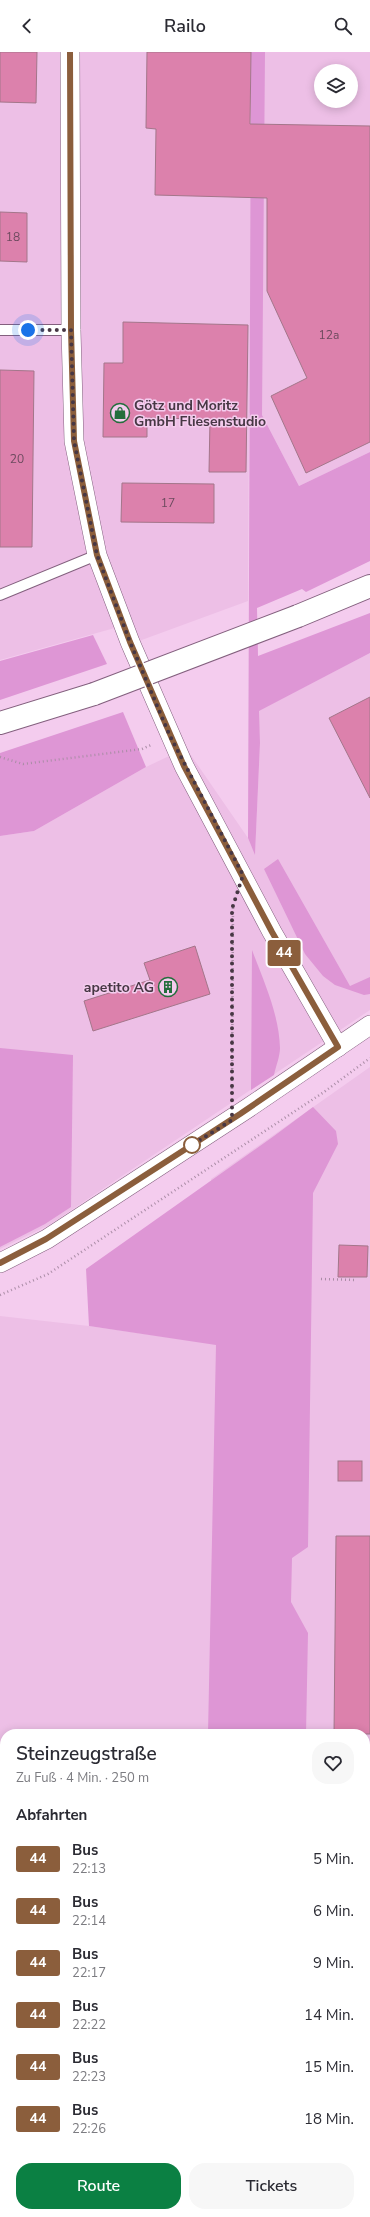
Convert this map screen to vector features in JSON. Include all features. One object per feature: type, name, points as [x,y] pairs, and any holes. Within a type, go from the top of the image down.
[{"type":"main road","points":[[0,723],[94,694],[298,616],[370,586]]},
{"type":"street","points":[[70,52],[71,330],[74,441],[97,555],[130,642],[170,736],[272,932],[338,1047]]},
{"type":"street","points":[[0,1263],[46,1239],[232,1120],[370,1025]]},
{"type":"lane","points":[[0,330],[71,330]]},
{"type":"lane","points":[[0,595],[97,555]]},
{"type":"path","points":[[0,757],[23,764],[142,749]]},
{"type":"path","points":[[232,1120],[232,909],[243,875]]},
{"type":"path","points":[[0,1295],[48,1274],[324,1092],[370,1058]]},
{"type":"path","points":[[322,1279],[355,1280]]},
{"type":"shaded area","points":[[0,52],[370,52],[370,452],[299,486],[262,415],[249,413],[248,601],[139,641],[129,624],[0,660]]},
{"type":"shaded area","points":[[251,52],[265,52],[262,415],[299,486],[370,452],[370,561],[306,592],[302,589],[257,608],[258,656],[370,613],[370,653],[259,711],[260,743],[255,855],[248,838]]},
{"type":"shaded area","points":[[93,635],[107,664],[0,700],[0,661]]},
{"type":"shaded area","points":[[370,653],[370,1010],[49,1225],[0,1249],[0,836],[34,831],[146,767],[186,748],[248,838],[255,854],[260,743],[258,711]]},
{"type":"shaded area","points":[[123,712],[146,767],[34,831],[0,836],[0,753]]},
{"type":"shaded area","points":[[278,859],[350,986],[370,977],[370,994],[364,995],[335,985],[323,976],[305,954],[264,869]]},
{"type":"shaded area","points":[[252,950],[274,1010],[280,1048],[274,1075],[251,1090]]},
{"type":"shaded area","points":[[0,1048],[73,1055],[71,1207],[45,1224],[0,1247]]},
{"type":"shaded area","points":[[370,1067],[370,1729],[0,1729],[0,1316],[89,1326],[214,1344],[211,1179]]},
{"type":"shaded area","points":[[313,1107],[336,1131],[338,1144],[313,1193],[308,1547],[292,1558],[291,1602],[308,1633],[306,1729],[208,1729],[216,1345],[89,1326],[86,1269]]},
{"type":"building","points":[[0,52],[37,52],[36,103],[0,102]]},
{"type":"building","points":[[147,52],[251,52],[250,124],[370,126],[370,442],[306,473],[271,396],[307,378],[267,291],[267,198],[155,195],[156,129],[146,128]]},
{"type":"building","points":[[0,212],[27,213],[27,262],[0,261]]},
{"type":"building","points":[[123,322],[248,325],[246,472],[209,472],[210,419],[147,418],[147,437],[103,437],[104,363],[123,363]]},
{"type":"building","points":[[0,370],[34,371],[32,547],[0,547]]},
{"type":"building","points":[[122,483],[214,484],[214,523],[121,522]]},
{"type":"building","points":[[370,697],[370,798],[329,718]]},
{"type":"building","name":"apetito AG","points":[[195,946],[210,994],[93,1031],[84,1001],[150,980],[144,963]]},
{"type":"building","points":[[339,1245],[368,1246],[367,1277],[338,1277]]},
{"type":"building","points":[[338,1461],[362,1461],[362,1481],[338,1481]]},
{"type":"building","points":[[336,1536],[370,1536],[370,1729],[334,1729]]},
{"type":"bus line","name":"44","points":[[0,1263],[46,1239],[240,1114],[338,1047],[272,932],[248,884],[184,766],[130,642],[97,555],[74,441],[71,330],[70,52]]},
{"type":"place","name":"Götz und Moritz GmbH Fliesenstudio","points":[[120,413]]},
{"type":"place","name":"apetito AG","points":[[168,987]]},
{"type":"route","points":[[28,330],[71,330],[74,441],[97,555],[130,642],[170,736],[184,766],[243,875],[232,909],[232,1120],[192,1145]]}]
